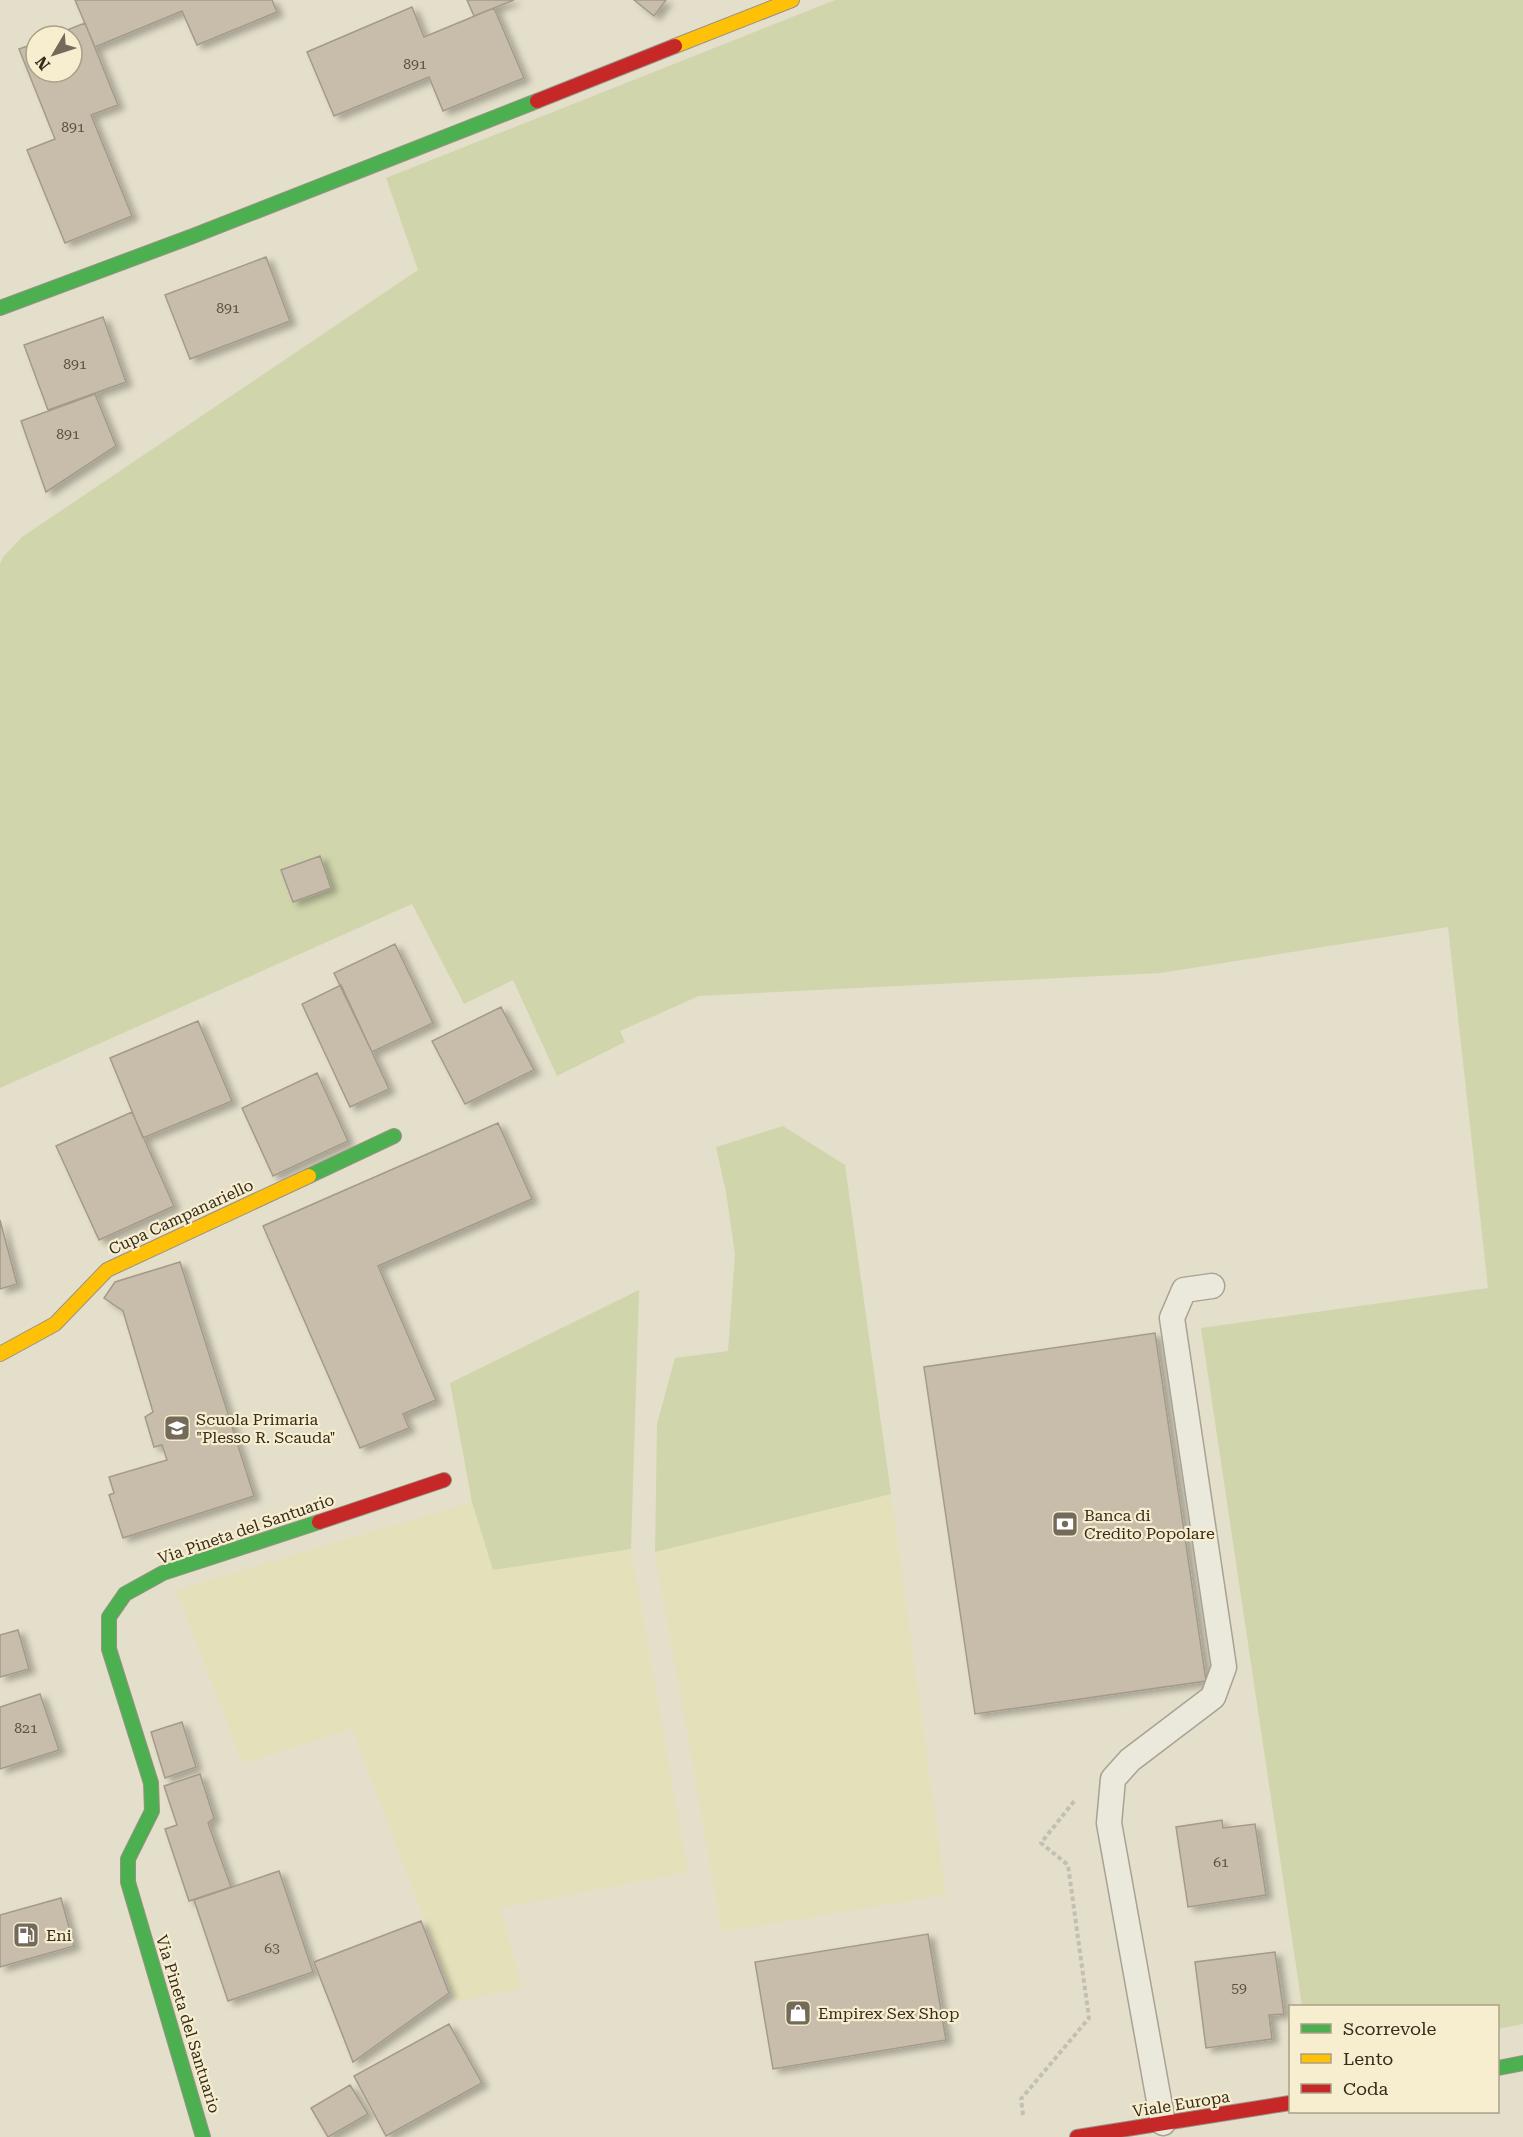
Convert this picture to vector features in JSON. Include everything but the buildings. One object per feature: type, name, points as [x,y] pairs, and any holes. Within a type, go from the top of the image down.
[{"type":"street","points":[[0,308],[193,236],[792,0]]},
{"type":"street","name":"Cupa Campanariello","points":[[0,1354],[55,1324],[107,1270],[394,1136]]},
{"type":"street","name":"Via Pineta del Santuario","points":[[203,2137],[128,1882],[128,1859],[152,1811],[152,1783],[109,1649],[109,1617],[125,1594],[163,1573],[444,1480]]},
{"type":"street","points":[[1499,2068],[1523,2063]]},
{"type":"street","name":"Viale Europa","points":[[1077,2137],[1289,2103]]},
{"type":"lane","points":[[1163,2123],[1109,1823],[1113,1779],[1130,1760],[1214,1697],[1224,1667],[1172,1318],[1184,1290],[1212,1286]]},
{"type":"path","points":[[1023,2115],[1021,2099],[1089,2018],[1068,1865],[1041,1843],[1075,1800]]},
{"type":"shaded area","points":[[891,1494],[946,1895],[722,1932],[655,1552]]},
{"type":"shaded area","points":[[472,1502],[493,1570],[631,1549],[688,1872],[500,1908],[522,1988],[456,2002],[352,1729],[243,1763],[176,1590]]},
{"type":"green space","points":[[835,0],[1523,0],[1523,2024],[1499,2029],[1499,2005],[1302,2005],[1201,1328],[1488,1288],[1448,927],[1161,973],[699,996],[620,1031],[625,1042],[557,1076],[513,980],[464,1004],[412,904],[0,1088],[0,564],[3,557],[22,537],[418,270],[386,178]]},
{"type":"green space","points":[[783,1126],[845,1165],[891,1494],[655,1552],[657,1424],[675,1358],[728,1351],[735,1254],[726,1192],[716,1147]]},
{"type":"green space","points":[[639,1290],[631,1549],[493,1570],[472,1502],[450,1383]]},
{"type":"traffic: fast","points":[[0,308],[193,236],[537,101]]},
{"type":"traffic: fast","points":[[309,1176],[394,1136]]},
{"type":"traffic: fast","points":[[203,2137],[128,1882],[128,1859],[152,1811],[151,1783],[109,1649],[109,1617],[125,1594],[163,1573],[319,1522]]},
{"type":"traffic: fast","points":[[1499,2068],[1523,2063]]},
{"type":"traffic: slow","points":[[675,46],[792,0]]},
{"type":"traffic: slow","points":[[0,1354],[55,1324],[107,1270],[309,1176]]},
{"type":"traffic: jam","points":[[537,101],[675,46]]},
{"type":"traffic: jam","points":[[319,1522],[444,1480]]},
{"type":"traffic: jam","points":[[1077,2137],[1289,2103]]},
{"type":"place","name":"Scuola Primaria \"Plesso R. Scauda\"","points":[[177,1428]]},
{"type":"place","name":"Banca di Credito Popolare","points":[[1065,1524]]},
{"type":"place","name":"Eni","points":[[26,1935]]},
{"type":"place","name":"Empirex Sex Shop","points":[[798,2013]]}]
